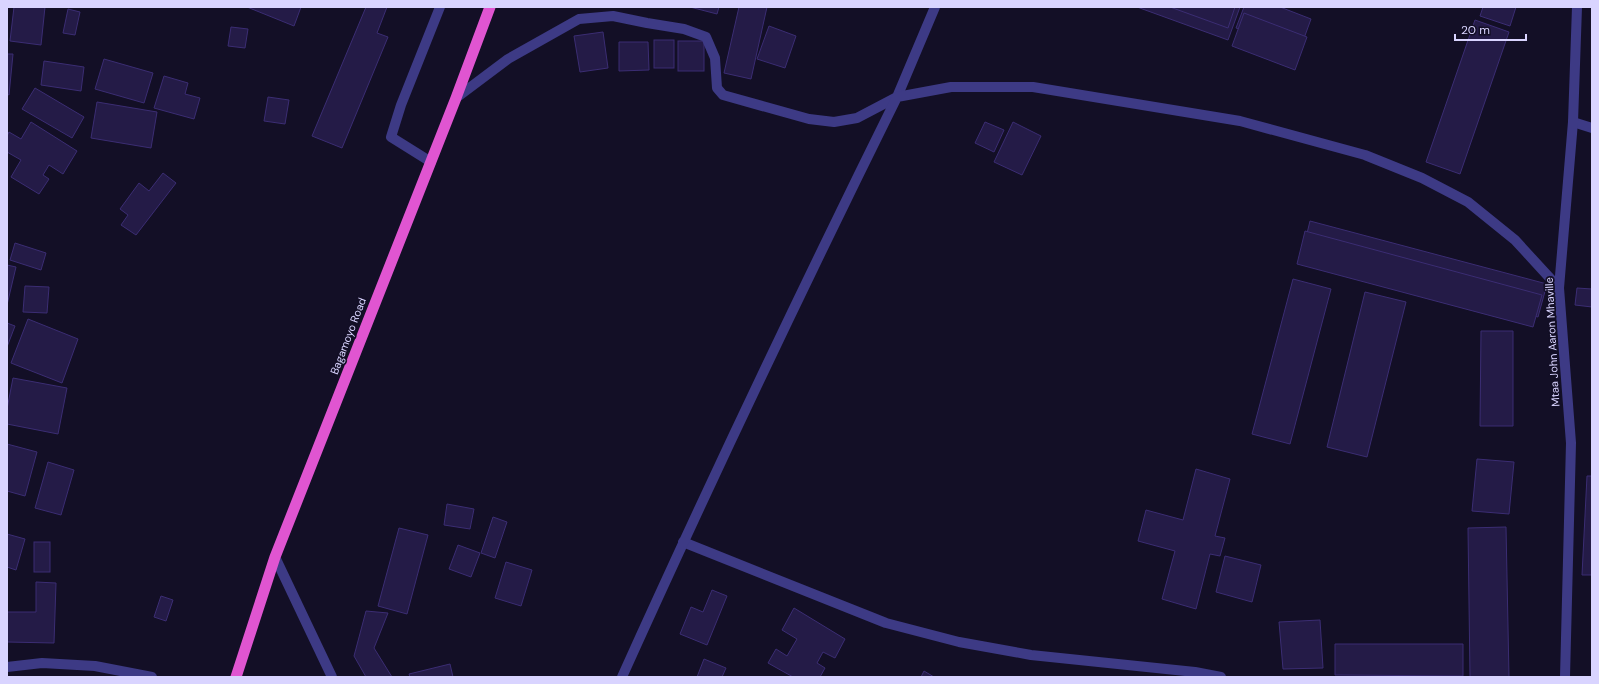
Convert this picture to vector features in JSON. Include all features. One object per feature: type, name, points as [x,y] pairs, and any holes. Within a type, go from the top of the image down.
[{"type":"highway","name":"Bagamoyo Road","points":[[236,677],[276,557],[456,98],[490,7]]},
{"type":"street","points":[[431,162],[391,137],[401,105],[440,7]]},
{"type":"street","points":[[622,677],[683,542],[834,225],[897,97],[935,7]]},
{"type":"street","name":"Mtaa John Aaron Mhaville","points":[[1565,677],[1571,443],[1559,288],[1573,122],[1577,7]]},
{"type":"street","points":[[456,98],[508,59],[579,19],[613,16],[684,29],[706,37],[715,58],[717,88],[723,95],[809,119],[834,122],[857,118],[897,97],[951,87],[1033,87],[1240,121],[1365,155],[1422,178],[1468,202],[1515,240],[1559,288]]},
{"type":"street","points":[[1573,122],[1592,128]]},
{"type":"street","points":[[683,542],[886,623],[959,642],[1031,655],[1221,677]]},
{"type":"street","points":[[276,557],[332,677]]},
{"type":"street","points":[[7,667],[42,664],[95,666],[152,677]]},
{"type":"building","points":[[14,7],[45,7],[41,45],[10,41]]},
{"type":"building","points":[[247,7],[301,7],[294,26]]},
{"type":"building","points":[[366,7],[387,7],[377,33],[388,37],[342,148],[312,136]]},
{"type":"building","points":[[690,7],[719,7],[717,14]]},
{"type":"building","points":[[739,7],[767,7],[751,79],[724,73]]},
{"type":"building","points":[[1137,7],[1240,7],[1228,40]]},
{"type":"building","points":[[1170,7],[1235,7],[1228,28]]},
{"type":"building","points":[[1244,7],[1280,7],[1311,19],[1299,52],[1236,28]]},
{"type":"building","points":[[1483,7],[1516,7],[1510,26],[1480,16]]},
{"type":"building","points":[[68,9],[80,12],[75,35],[63,33]]},
{"type":"building","points":[[1244,13],[1307,37],[1295,70],[1232,46]]},
{"type":"building","points":[[1475,20],[1509,32],[1460,174],[1426,162]]},
{"type":"building","points":[[769,26],[796,36],[785,68],[757,59]]},
{"type":"building","points":[[231,27],[248,29],[245,48],[228,46]]},
{"type":"building","points":[[603,32],[608,68],[580,72],[574,36]]},
{"type":"building","points":[[654,40],[674,40],[674,68],[654,68]]},
{"type":"building","points":[[678,41],[704,41],[704,71],[678,71]]},
{"type":"building","points":[[619,42],[648,42],[649,70],[619,71]]},
{"type":"building","points":[[7,54],[13,54],[9,95],[7,94]]},
{"type":"building","points":[[104,59],[153,73],[144,103],[95,89]]},
{"type":"building","points":[[44,61],[84,67],[81,91],[41,85]]},
{"type":"building","points":[[164,76],[188,83],[185,94],[200,98],[194,119],[154,108]]},
{"type":"building","points":[[35,88],[84,117],[72,138],[22,109]]},
{"type":"building","points":[[268,97],[289,100],[285,124],[264,121]]},
{"type":"building","points":[[97,102],[157,112],[151,148],[91,138]]},
{"type":"building","points":[[31,122],[77,151],[63,174],[49,165],[43,175],[49,179],[39,194],[11,177],[21,160],[7,152],[7,136],[9,132],[21,139]]},
{"type":"building","points":[[985,122],[1004,130],[994,152],[975,143]]},
{"type":"building","points":[[1013,122],[1041,136],[1022,175],[994,162]]},
{"type":"building","points":[[163,173],[176,183],[136,235],[121,225],[128,215],[120,209],[139,183],[149,191]]},
{"type":"building","points":[[1310,221],[1547,284],[1538,317],[1302,254]]},
{"type":"building","points":[[1305,231],[1542,295],[1533,327],[1297,264]]},
{"type":"building","points":[[15,243],[46,253],[41,270],[10,260]]},
{"type":"building","points":[[7,265],[16,267],[7,305]]},
{"type":"building","points":[[1293,279],[1331,289],[1290,444],[1252,434]]},
{"type":"building","points":[[25,286],[49,287],[47,313],[23,312]]},
{"type":"building","points":[[1577,288],[1592,289],[1592,307],[1575,305]]},
{"type":"building","points":[[1365,292],[1406,302],[1367,457],[1327,447]]},
{"type":"building","points":[[28,319],[78,339],[62,383],[11,363]]},
{"type":"building","points":[[7,323],[15,326],[7,347]]},
{"type":"building","points":[[1481,331],[1513,331],[1513,426],[1480,426]]},
{"type":"building","points":[[13,378],[67,388],[58,434],[7,424],[7,409]]},
{"type":"building","points":[[7,444],[37,452],[25,496],[7,491]]},
{"type":"building","points":[[1477,459],[1514,462],[1509,514],[1472,511]]},
{"type":"building","points":[[48,462],[74,470],[61,515],[35,508]]},
{"type":"building","points":[[1196,469],[1230,479],[1215,536],[1225,538],[1220,556],[1210,554],[1196,609],[1162,599],[1175,551],[1138,541],[1146,510],[1183,520]]},
{"type":"building","points":[[1587,476],[1592,476],[1592,575],[1582,575]]},
{"type":"building","points":[[447,504],[474,509],[470,529],[444,525]]},
{"type":"building","points":[[493,517],[507,522],[495,558],[481,553]]},
{"type":"building","points":[[1506,527],[1509,677],[1470,677],[1468,528]]},
{"type":"building","points":[[399,528],[428,535],[407,614],[378,606]]},
{"type":"building","points":[[7,534],[25,539],[16,570],[7,567]]},
{"type":"building","points":[[34,542],[50,542],[50,572],[34,572]]},
{"type":"building","points":[[458,545],[480,553],[471,577],[449,569]]},
{"type":"building","points":[[1225,556],[1261,565],[1252,602],[1216,592]]},
{"type":"building","points":[[506,562],[532,570],[521,606],[495,598]]},
{"type":"building","points":[[36,582],[56,583],[54,643],[7,642],[7,612],[36,612]]},
{"type":"building","points":[[712,590],[727,596],[707,645],[680,634],[691,607],[703,612]]},
{"type":"building","points":[[161,596],[173,600],[166,621],[154,617]]},
{"type":"building","points":[[794,608],[845,639],[835,658],[823,652],[817,663],[825,668],[820,677],[793,677],[768,663],[776,649],[787,656],[797,639],[782,630]]},
{"type":"building","points":[[366,611],[388,613],[374,648],[392,677],[366,677],[354,656]]},
{"type":"building","points":[[1320,620],[1323,668],[1283,669],[1279,622]]},
{"type":"building","points":[[1335,644],[1463,644],[1463,676],[1335,675]]},
{"type":"building","points":[[704,659],[726,668],[722,677],[697,677]]},
{"type":"building","points":[[450,664],[453,677],[410,677],[409,674]]},
{"type":"building","points":[[924,671],[934,677],[921,677]]}]
